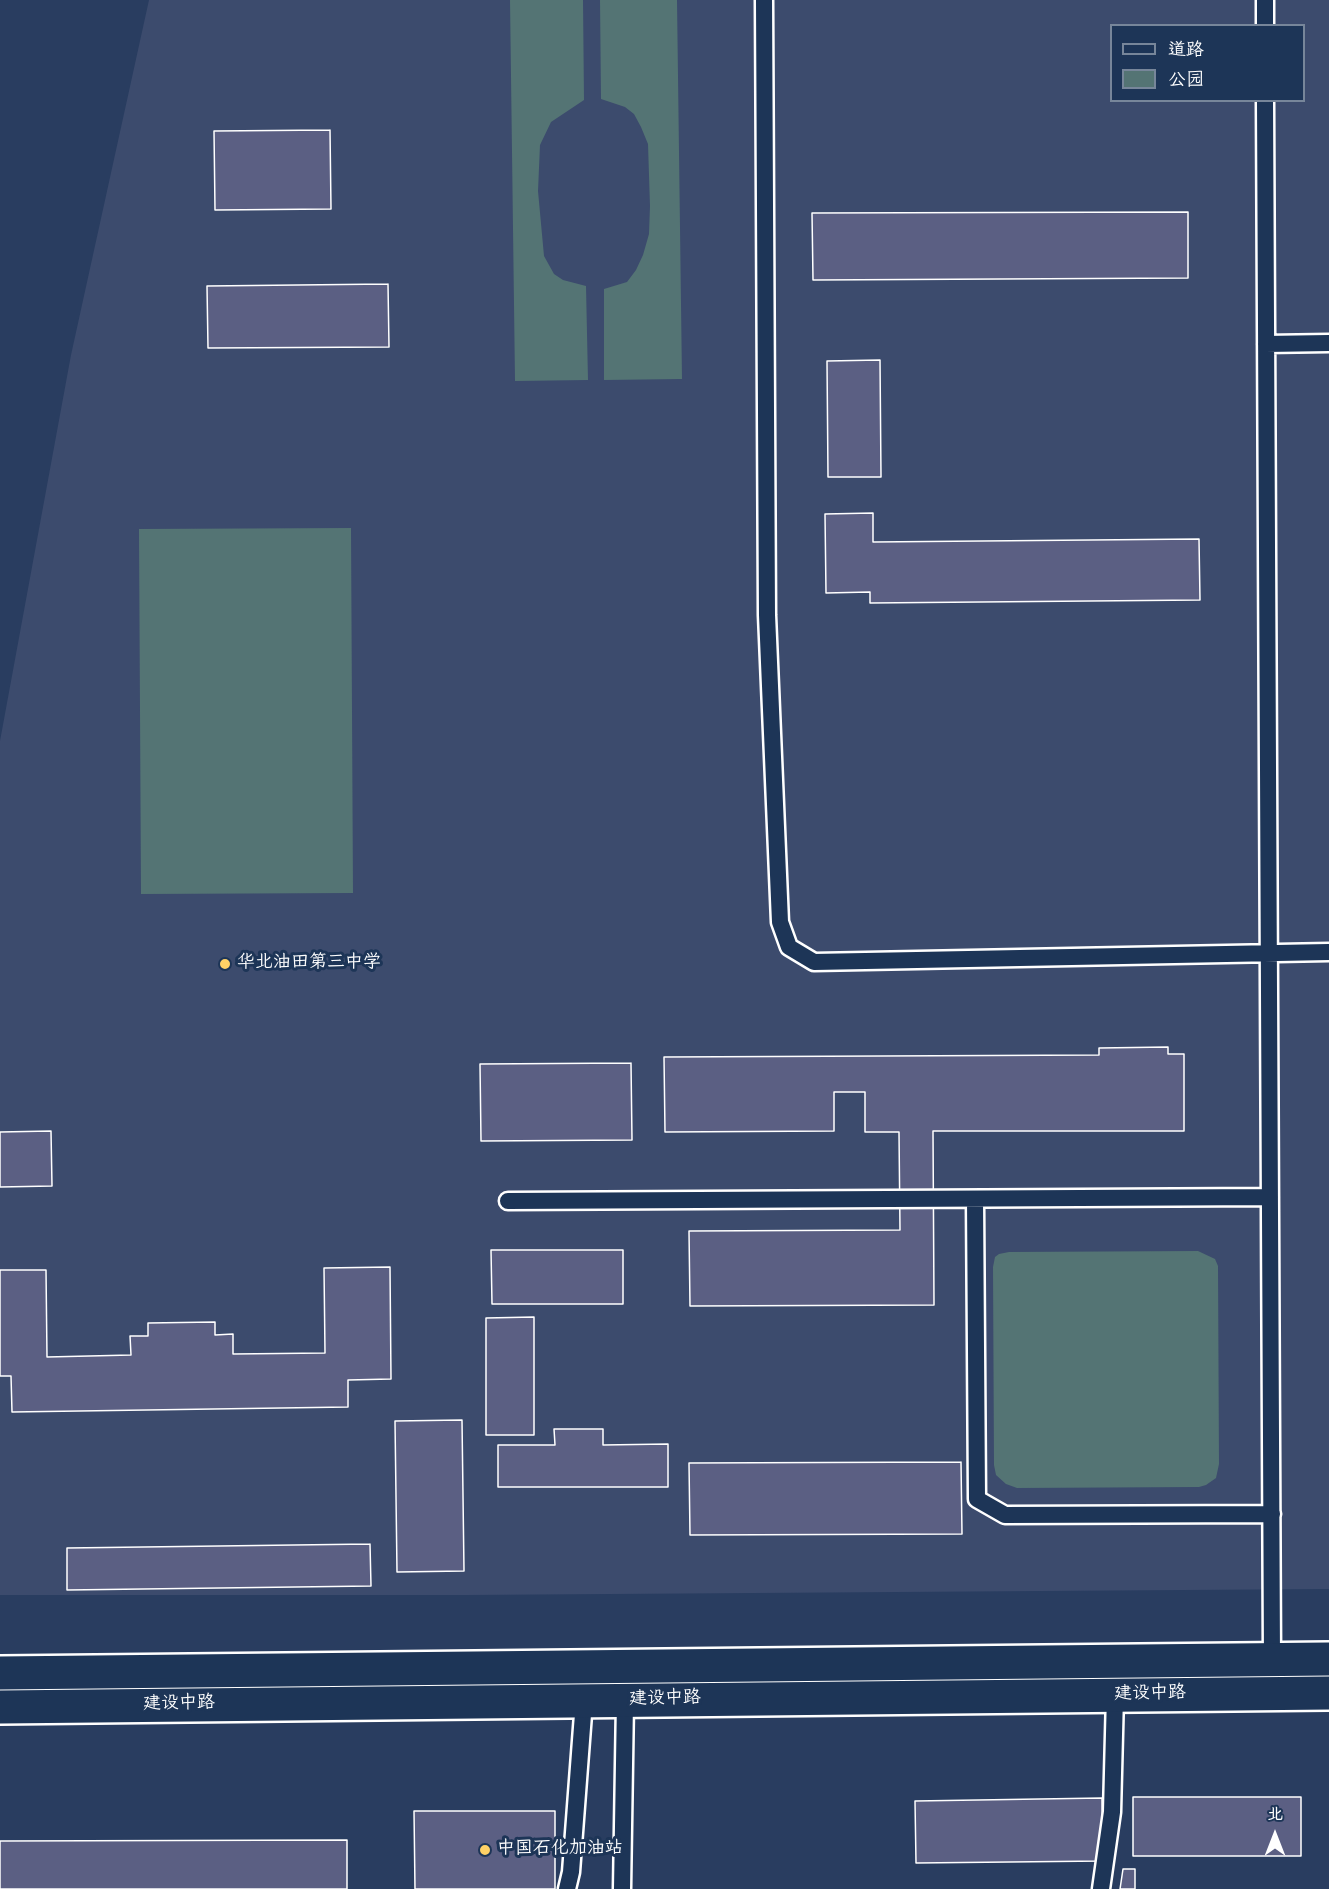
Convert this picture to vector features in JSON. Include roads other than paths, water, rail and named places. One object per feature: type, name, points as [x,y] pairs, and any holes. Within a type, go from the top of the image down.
[{"type":"main road","name":"建设中路","points":[[0,1673],[1329,1659]]},
{"type":"main road","name":"建设中路","points":[[0,1707],[1329,1693]]},
{"type":"lane","points":[[764,0],[767,615],[780,922],[789,947],[814,962],[1329,952]]},
{"type":"lane","points":[[1265,0],[1265,24]]},
{"type":"lane","points":[[1265,102],[1272,1659]]},
{"type":"lane","points":[[1266,344],[1329,343]]},
{"type":"lane","points":[[508,1201],[1270,1197]]},
{"type":"lane","points":[[975,1199],[977,1499],[1005,1515],[1272,1514]]},
{"type":"lane","points":[[1101,1889],[1112,1812],[1115,1695]]},
{"type":"lane","points":[[567,1889],[571,1872],[584,1701]]},
{"type":"lane","points":[[622,1889],[625,1701]]},
{"type":"place","name":"华北油田第三中学","points":[[225,964]]},
{"type":"place","name":"中国石化加油站","points":[[485,1850]]}]
